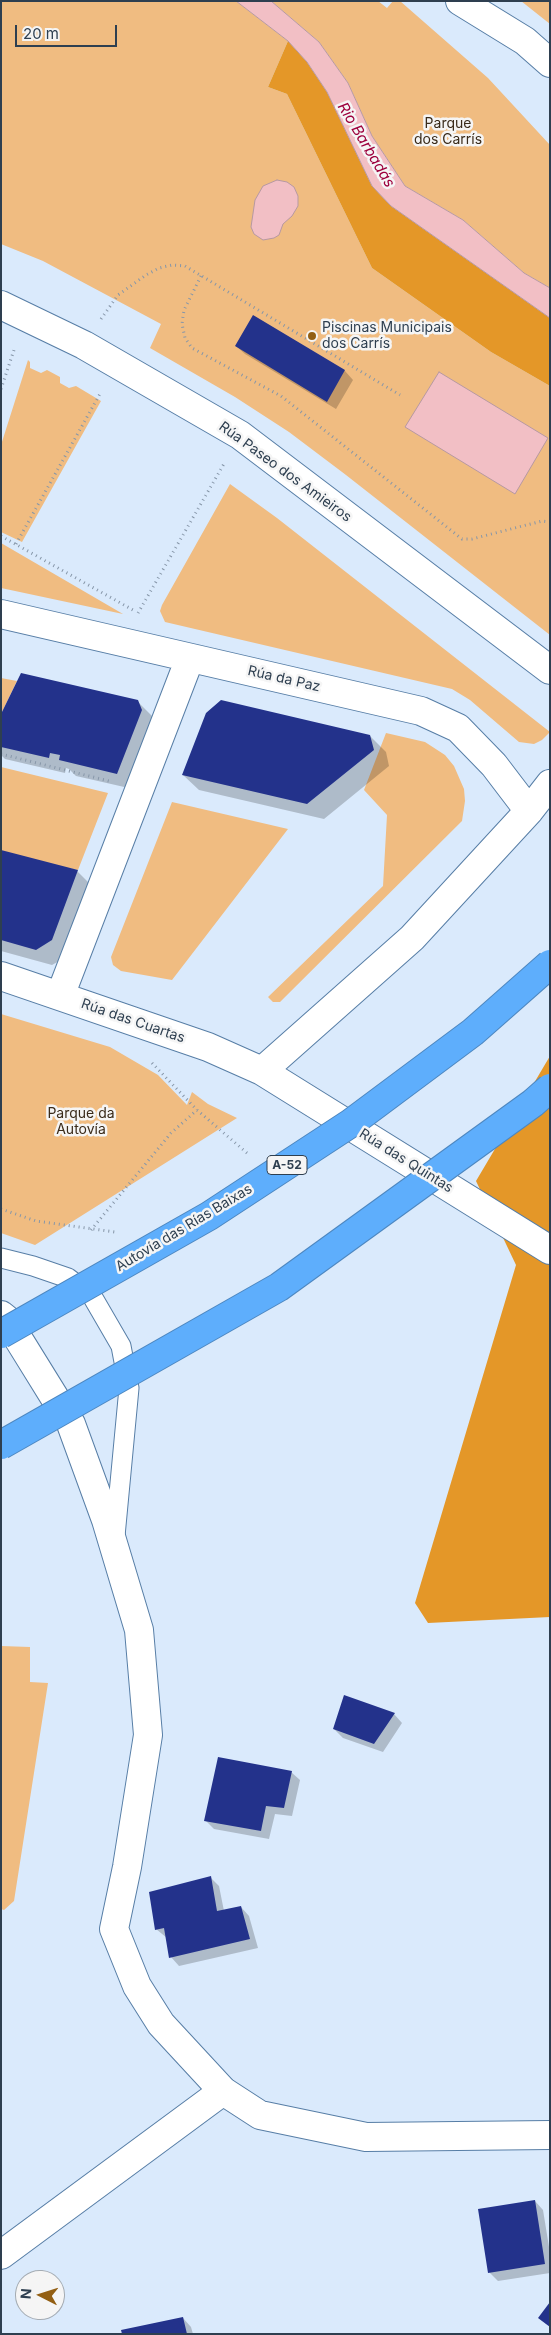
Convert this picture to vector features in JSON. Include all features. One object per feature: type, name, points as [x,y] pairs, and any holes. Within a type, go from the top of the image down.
[{"type":"highway","name":"Autovía das Rías Baixas","points":[[1,1334],[209,1216],[351,1123],[473,1032],[550,964]]},
{"type":"highway","points":[[1,1445],[279,1287],[533,1103],[550,1088]]},
{"type":"street","points":[[460,1],[524,41],[550,63]]},
{"type":"street","name":"Rúa Paseo dos Amieiros","points":[[13,310],[117,363],[240,435],[550,670]]},
{"type":"street","name":"Rúa da Paz","points":[[1,614],[422,711],[458,728],[494,765],[529,811]]},
{"type":"street","points":[[60,996],[138,788],[190,658]]},
{"type":"street","points":[[262,1071],[412,938],[529,811],[550,784]]},
{"type":"street","name":"Rúa das Cuartas","points":[[1,976],[208,1047],[262,1071]]},
{"type":"street","name":"Rúa das Quintas","points":[[262,1071],[524,1236],[550,1250]]},
{"type":"street","points":[[1,1315],[71,1424],[106,1520],[139,1630],[148,1735],[127,1867],[114,1929],[137,1986],[161,2024],[223,2091],[260,2115],[366,2137],[550,2135]]},
{"type":"street","points":[[1,2255],[223,2091]]},
{"type":"lane","points":[[1,1258],[68,1278],[92,1296],[121,1346],[129,1388],[114,1546]]},
{"type":"path","points":[[84,345],[118,295],[159,268],[172,265],[185,266],[400,395]]},
{"type":"path","points":[[202,276],[184,310],[182,324],[185,338],[192,348],[281,396],[462,539],[472,539],[542,521],[550,522]]},
{"type":"path","points":[[1,389],[13,310]]},
{"type":"path","points":[[16,544],[117,363]]},
{"type":"path","points":[[131,643],[138,613],[240,435]]},
{"type":"path","points":[[1,536],[138,613]]},
{"type":"path","points":[[1,754],[138,788]]},
{"type":"path","points":[[91,1230],[171,1133],[197,1110]]},
{"type":"path","points":[[1,1209],[36,1221],[122,1233]]},
{"type":"green space","points":[[1,1],[236,1],[288,41],[268,87],[287,94],[372,268],[491,352],[550,386],[550,635],[289,432],[235,397],[150,348],[161,324],[43,261],[1,244]]},
{"type":"green space","name":"Parque dos Carrís","points":[[271,1],[378,1],[387,8],[393,1],[400,1],[488,78],[550,145],[550,288],[524,273],[463,220],[405,186],[372,136],[348,83],[319,42]]},
{"type":"green space","points":[[521,1],[550,1],[550,24]]},
{"type":"green space","points":[[28,360],[30,368],[41,373],[47,370],[60,377],[60,383],[69,388],[76,386],[101,401],[22,542],[1,532],[1,445]]},
{"type":"green space","points":[[230,484],[277,518],[550,732],[542,740],[534,744],[519,742],[470,700],[452,689],[165,622],[160,611],[162,605]]},
{"type":"green space","points":[[1,543],[123,614],[1,588]]},
{"type":"green space","points":[[1,678],[17,681],[1,714]]},
{"type":"green space","points":[[386,733],[425,742],[445,755],[454,766],[464,789],[465,801],[462,821],[280,1002],[273,1002],[268,997],[383,886],[387,815],[364,790]]},
{"type":"green space","points":[[1,767],[108,793],[78,870],[1,855]]},
{"type":"green space","points":[[172,802],[288,829],[172,980],[121,971],[113,965],[111,957]]},
{"type":"green space","name":"Parque da Autovía","points":[[1,1014],[110,1047],[158,1075],[187,1105],[192,1092],[208,1104],[237,1118],[35,1245],[1,1233]]},
{"type":"green space","points":[[1,1646],[30,1647],[30,1682],[48,1683],[14,1901],[4,1910],[1,1909]]},
{"type":"shaded area","points":[[288,41],[307,62],[327,92],[372,186],[391,206],[550,318],[550,386],[491,352],[372,268],[287,94],[268,87]]},
{"type":"shaded area","points":[[550,1056],[550,1617],[428,1623],[415,1603],[516,1265],[476,1181]]},
{"type":"water","name":"Rio Barbadás","points":[[236,1],[271,1],[319,42],[348,83],[372,136],[405,186],[463,220],[524,273],[550,288],[550,318],[391,206],[372,186],[327,92],[307,62],[288,41]]},
{"type":"water","points":[[277,180],[287,182],[294,187],[298,196],[298,206],[292,216],[283,224],[279,235],[263,240],[254,234],[251,227],[255,200],[263,186]]},
{"type":"water","points":[[439,372],[548,438],[515,494],[405,427]]},
{"type":"building","points":[[253,315],[345,370],[327,402],[235,346]]},
{"type":"building","points":[[21,673],[138,700],[142,710],[117,774],[59,760],[60,755],[50,753],[49,758],[1,747],[1,714]]},
{"type":"building","points":[[221,700],[370,735],[374,750],[307,804],[182,775],[206,713]]},
{"type":"building","points":[[1,850],[78,870],[52,940],[36,950],[1,940]]},
{"type":"building","points":[[344,1695],[395,1713],[374,1744],[333,1729]]},
{"type":"building","points":[[218,1757],[292,1771],[284,1808],[266,1806],[261,1831],[204,1821]]},
{"type":"building","points":[[211,1876],[217,1911],[241,1906],[250,1939],[169,1958],[164,1928],[155,1930],[149,1892]]},
{"type":"building","points":[[535,2200],[545,2264],[488,2273],[478,2209]]},
{"type":"building","points":[[550,2302],[550,2327],[538,2318]]},
{"type":"building","points":[[183,2317],[187,2334],[122,2334],[121,2330]]},
{"type":"place","name":"Piscinas Municipais dos Carrís","points":[[312,336]]}]
